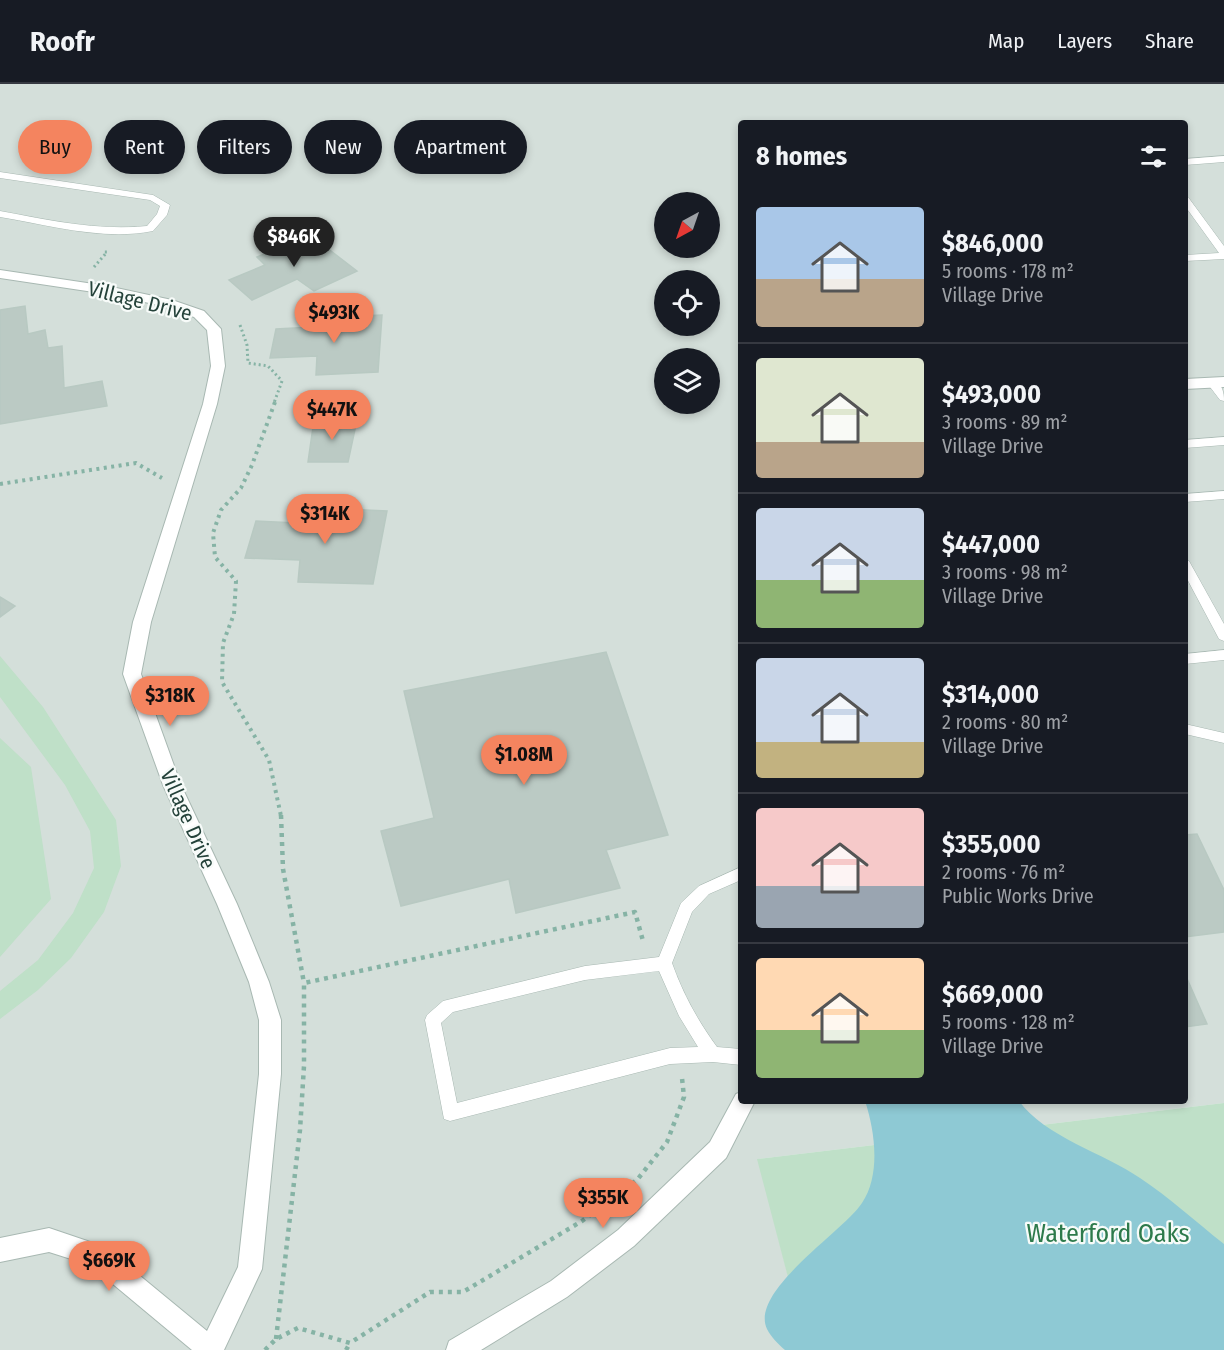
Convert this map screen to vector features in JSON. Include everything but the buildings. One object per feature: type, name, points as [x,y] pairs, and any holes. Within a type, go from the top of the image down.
[{"type":"street","name":"Village Drive","points":[[0,274],[107,290],[167,303],[200,314],[214,329],[218,366],[210,404],[142,622],[132,674],[172,785],[259,982],[270,1020],[270,1074],[250,1269],[211,1350],[97,1255],[49,1240],[0,1250]]},
{"type":"street","points":[[1188,384],[1218,382]]},
{"type":"street","points":[[458,1350],[559,1289],[626,1238],[718,1150],[742,1104]]},
{"type":"lane","points":[[1188,162],[1224,159]]},
{"type":"lane","points":[[0,175],[153,198],[165,205],[162,215],[150,229],[134,231],[105,231],[0,214]]},
{"type":"lane","points":[[1188,203],[1224,254],[1188,258]]},
{"type":"lane","points":[[1218,382],[1224,398]]},
{"type":"lane","points":[[1188,444],[1224,441]]},
{"type":"lane","points":[[1188,498],[1224,495]]},
{"type":"lane","points":[[1188,570],[1224,636]]},
{"type":"lane","points":[[1188,659],[1224,655]]},
{"type":"lane","points":[[1188,730],[1224,738]]},
{"type":"lane","points":[[713,1054],[681,1007],[664,963],[686,908],[704,890],[738,874]]},
{"type":"lane","points":[[664,963],[585,974],[449,1006],[433,1020],[450,1113],[670,1056],[713,1054],[738,1057]]},
{"type":"path","points":[[92,270],[107,252],[96,251]]},
{"type":"path","points":[[236,320],[247,345],[248,363],[268,366],[282,381],[252,465],[241,488],[221,510],[213,533],[215,557],[236,581],[234,614],[223,643],[222,682],[269,760],[281,810],[283,869],[304,983]]},
{"type":"path","points":[[0,484],[136,463],[165,480],[186,480]]},
{"type":"path","points":[[265,1350],[276,1339]]},
{"type":"path","points":[[346,1350],[350,1343]]},
{"type":"shaded area","points":[[0,84],[1224,84],[1224,1103],[758,1159],[807,1350],[0,1350]]},
{"type":"green space","points":[[0,656],[43,707],[116,820],[121,866],[104,912],[71,958],[38,990],[0,1019],[0,991],[38,960],[73,913],[94,868],[90,831],[65,785],[0,697]]},
{"type":"green space","points":[[0,738],[31,767],[51,899],[0,957]]},
{"type":"green space","name":"Waterford Oaks","points":[[1224,1103],[1224,1350],[807,1350],[757,1159]]},
{"type":"water","name":"Waterford Oaks","points":[[866,1104],[1022,1104],[1030,1114],[1059,1135],[1126,1169],[1172,1201],[1224,1244],[1224,1350],[785,1350],[767,1329],[765,1314],[772,1297],[784,1280],[862,1203],[868,1192],[874,1166],[871,1126]]}]
